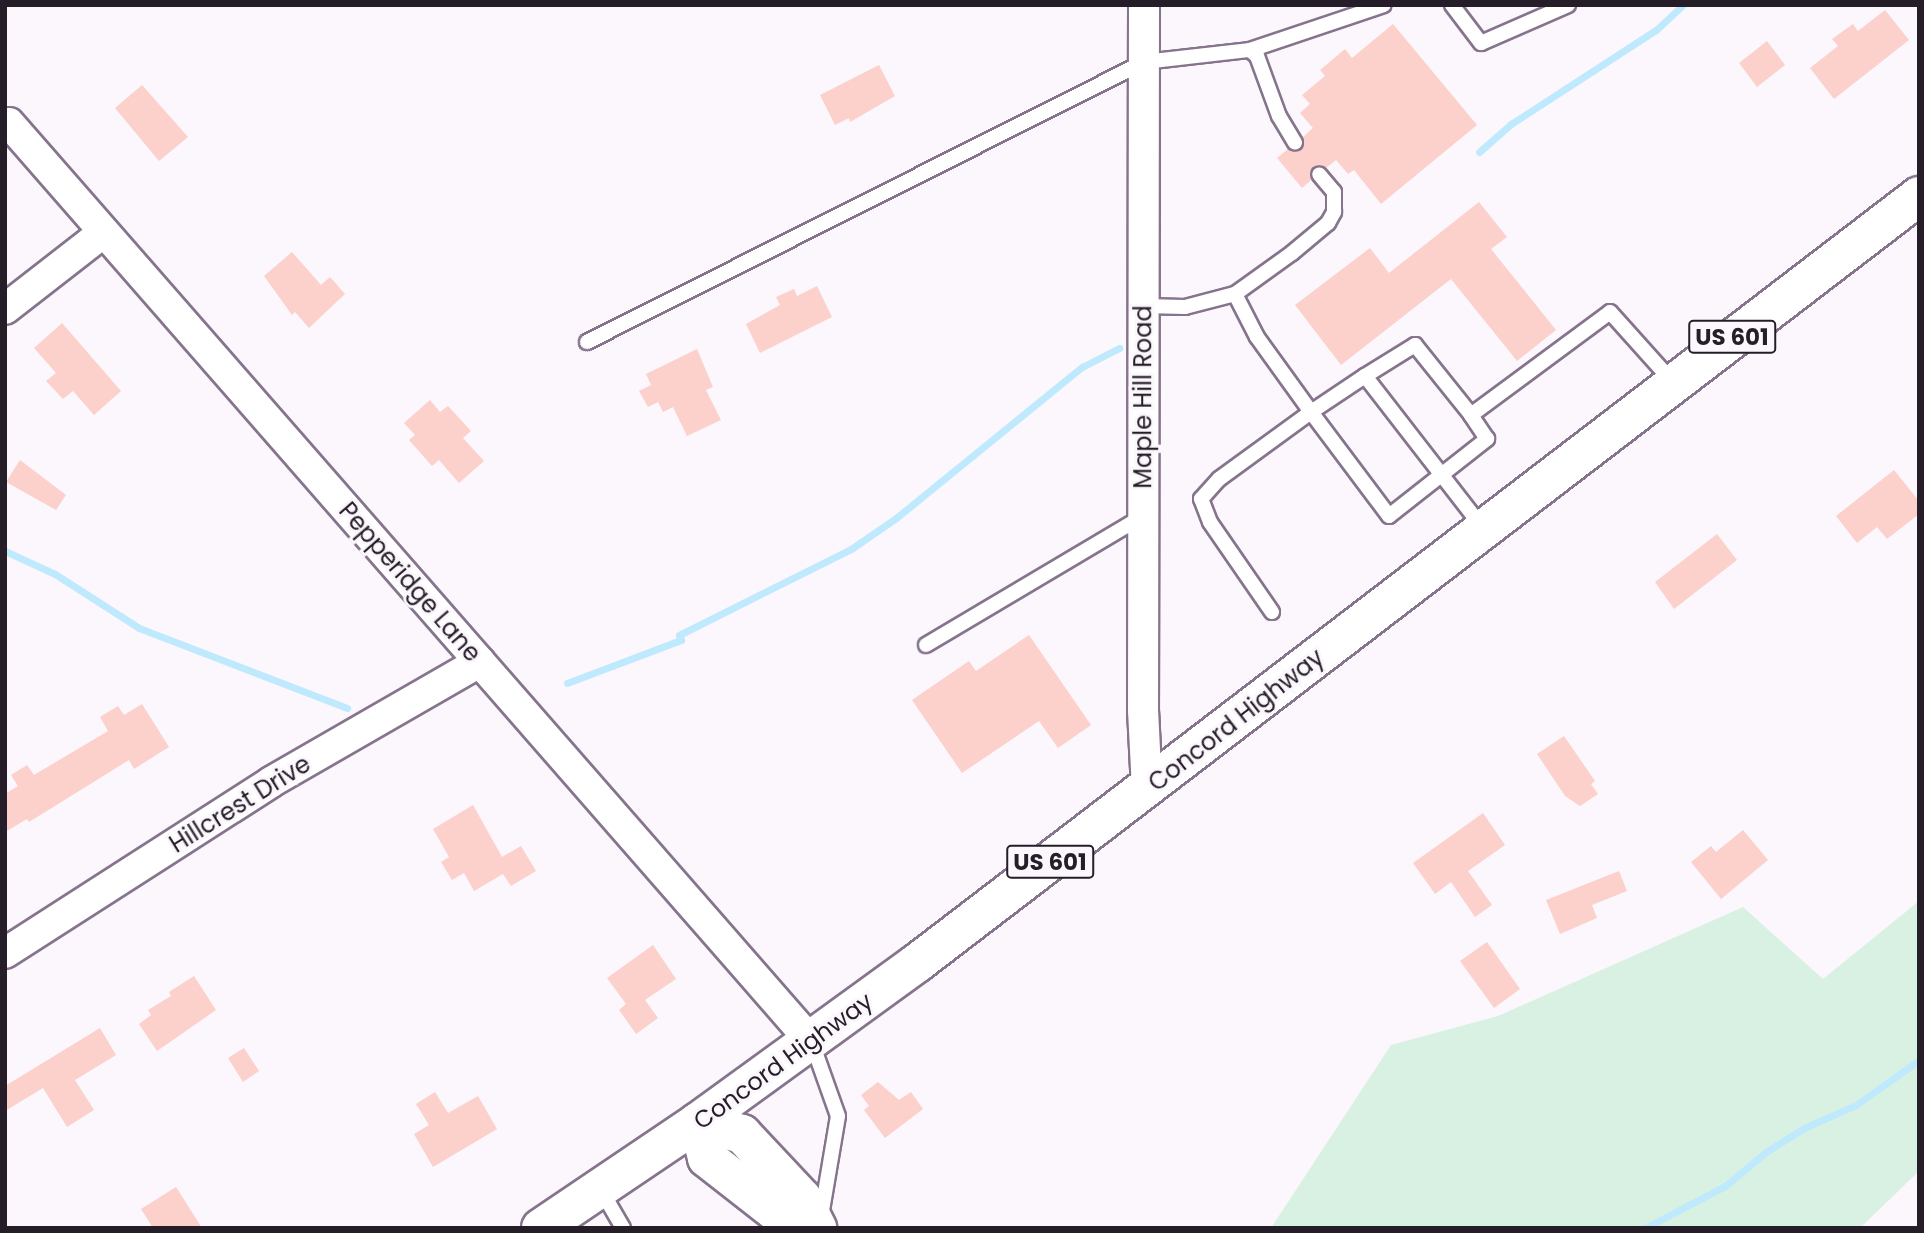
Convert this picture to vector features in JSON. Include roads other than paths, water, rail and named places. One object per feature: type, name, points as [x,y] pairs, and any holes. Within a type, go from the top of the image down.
[{"type":"main road","name":"Concord Highway","points":[[541,1228],[698,1122],[811,1041],[1147,789],[1482,528],[1919,196]]},
{"type":"main road","points":[[698,1122],[707,1158],[785,1219],[810,1227]]},
{"type":"street","name":"Maple Hill Road","points":[[1144,5],[1143,516],[1147,789]]},
{"type":"street","name":"Pepperidge Lane","points":[[9,123],[811,1041]]},
{"type":"street","points":[[5,309],[104,232]]},
{"type":"street","name":"Hillcrest Drive","points":[[5,953],[271,782],[480,662]]},
{"type":"lane","points":[[587,342],[1144,62],[1250,50],[1384,5]]},
{"type":"lane","points":[[1452,5],[1481,43],[1568,5]]},
{"type":"lane","points":[[1250,50],[1257,56],[1279,116],[1295,143]]},
{"type":"lane","points":[[1143,306],[1185,307],[1234,294],[1328,223],[1337,202],[1319,174]]},
{"type":"lane","points":[[1234,294],[1257,337],[1311,412],[1390,516],[1487,439],[1415,345],[1311,412],[1219,479],[1201,499],[1210,522],[1272,612]]},
{"type":"lane","points":[[1471,415],[1610,312],[1673,383]]},
{"type":"lane","points":[[1366,376],[1482,528]]},
{"type":"lane","points":[[926,645],[1143,516]]},
{"type":"lane","points":[[810,1227],[838,1116],[811,1041]]},
{"type":"lane","points":[[600,1189],[623,1228]]},
{"type":"waterway","points":[[1479,152],[1511,124],[1656,30],[1683,5]]},
{"type":"waterway","points":[[567,683],[681,640],[679,635],[851,549],[896,518],[1082,367],[1119,348]]},
{"type":"waterway","points":[[5,551],[55,574],[139,628],[347,708]]},
{"type":"waterway","points":[[1645,1228],[1725,1186],[1766,1152],[1804,1128],[1856,1105],[1919,1060]]}]
